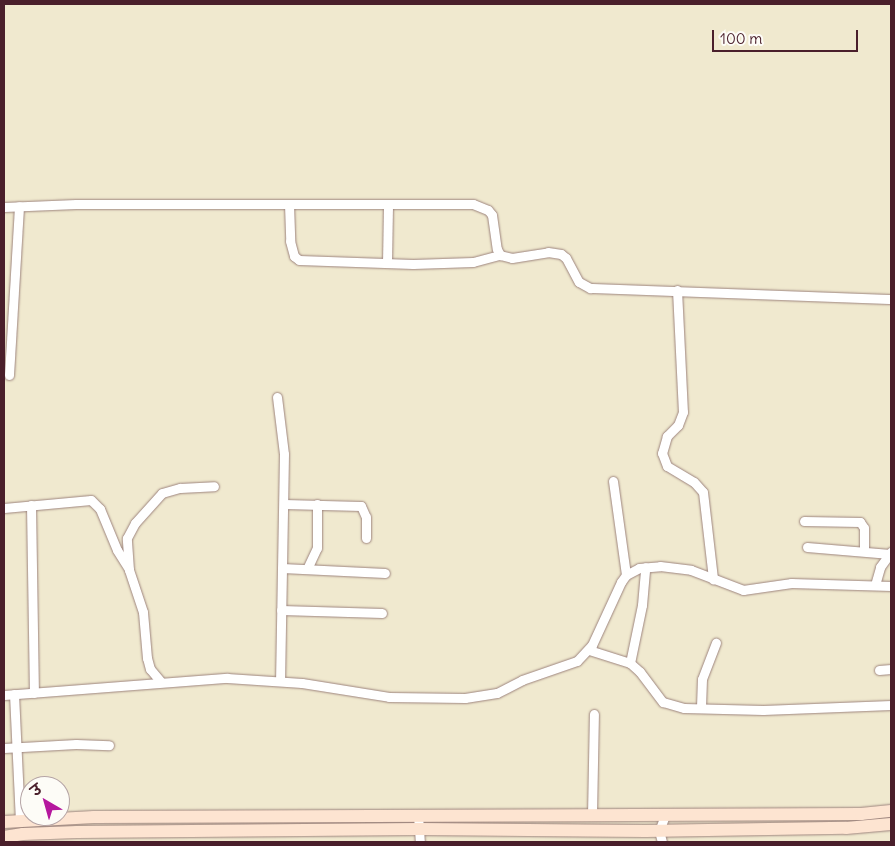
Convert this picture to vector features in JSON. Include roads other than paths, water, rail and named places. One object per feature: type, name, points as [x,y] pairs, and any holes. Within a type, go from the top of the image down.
[{"type":"street","points":[[4,207],[86,204],[388,204],[482,206],[492,215],[496,249],[500,255]]},
{"type":"street","points":[[290,204],[290,241],[294,256],[299,260],[387,263],[474,262],[500,255],[512,258],[548,252],[561,254],[566,258],[579,282],[590,288],[891,300]]},
{"type":"street","points":[[387,263],[388,204]]},
{"type":"street","points":[[8,375],[19,206]]},
{"type":"street","points":[[677,290],[683,412],[678,425],[667,436],[662,453],[667,466],[694,482],[703,492],[713,579]]},
{"type":"street","points":[[277,397],[284,454],[280,680]]},
{"type":"street","points":[[613,481],[626,575]]},
{"type":"street","points":[[161,682],[150,669],[147,658],[142,612],[129,570],[127,538],[130,530],[154,499],[170,490],[214,486]]},
{"type":"street","points":[[4,508],[85,500],[96,503],[117,550],[129,570]]},
{"type":"street","points":[[284,504],[361,506],[366,517],[366,538]]},
{"type":"street","points":[[307,569],[317,548],[318,504]]},
{"type":"street","points":[[31,505],[34,692]]},
{"type":"street","points":[[804,521],[860,522],[864,528],[864,550]]},
{"type":"street","points":[[807,547],[890,553],[880,567],[875,585]]},
{"type":"street","points":[[630,663],[642,605],[645,567]]},
{"type":"street","points":[[4,695],[227,678],[280,680],[389,697],[465,698],[497,693],[522,680],[568,666],[577,661],[589,650],[626,575],[631,571],[645,567],[680,567],[743,590],[791,582],[891,586]]},
{"type":"street","points":[[282,568],[385,573]]},
{"type":"street","points":[[281,610],[382,613]]},
{"type":"street","points":[[702,708],[702,679],[716,643]]},
{"type":"street","points":[[589,650],[630,663],[640,672],[662,702],[684,708],[763,710],[891,705]]},
{"type":"street","points":[[879,670],[891,669]]},
{"type":"street","points":[[4,822],[20,819],[18,746],[14,694]]},
{"type":"street","points":[[592,815],[594,714]]},
{"type":"street","points":[[4,748],[76,744],[109,745]]},
{"type":"street","points":[[4,837],[184,837],[419,822],[592,815],[659,827],[891,811]]},
{"type":"street","points":[[70,819],[419,822],[659,827],[846,828],[891,824]]},
{"type":"street","points":[[419,822],[420,842]]}]
